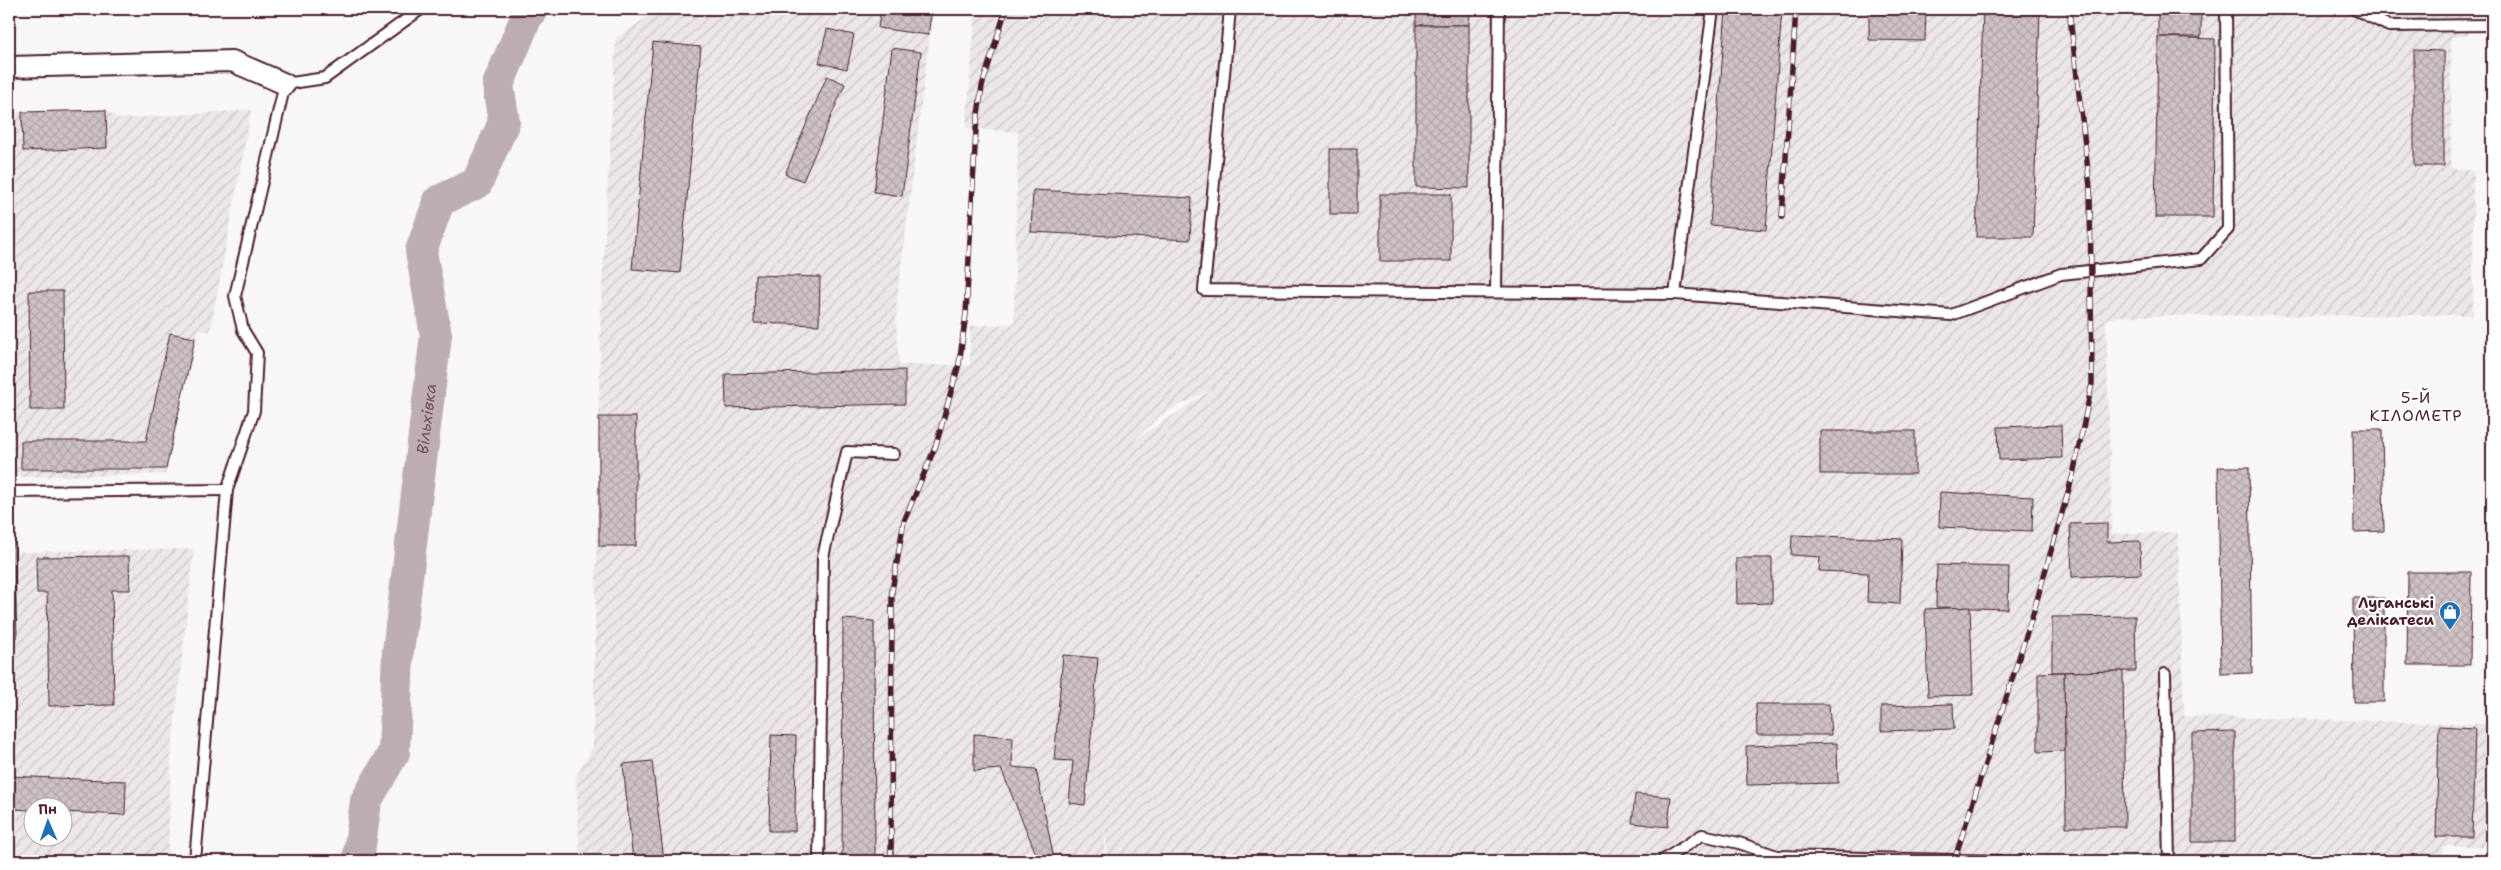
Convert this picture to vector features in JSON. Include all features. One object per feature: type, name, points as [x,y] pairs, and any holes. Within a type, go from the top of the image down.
[{"type":"street","points":[[9,67],[232,61],[286,84]]},
{"type":"lane","points":[[196,861],[227,490],[254,411],[257,353],[243,330],[235,296],[286,84],[325,78],[421,9]]},
{"type":"lane","points":[[1230,9],[1204,290],[1675,294],[1951,315],[2060,274],[2201,259],[2228,229],[2226,9]]},
{"type":"lane","points":[[1496,292],[1499,9]]},
{"type":"lane","points":[[1675,294],[1713,9]]},
{"type":"lane","points":[[2354,9],[2389,26],[2492,25]]},
{"type":"lane","points":[[819,861],[823,557],[848,452],[894,454]]},
{"type":"lane","points":[[9,492],[227,490]]},
{"type":"lane","points":[[2165,674],[2169,861]]},
{"type":"lane","points":[[1662,861],[1702,835],[1739,843],[1777,859],[1999,861]]},
{"type":"shaded area","points":[[659,9],[933,9],[897,299],[896,323],[899,365],[970,365],[970,326],[1014,324],[1018,132],[966,128],[976,9],[2470,9],[2469,35],[2451,37],[2451,168],[2473,171],[2473,315],[2120,316],[2106,319],[2112,534],[2178,532],[2184,716],[2485,724],[2486,846],[2443,846],[2443,861],[1109,861],[1104,828],[1105,861],[580,861],[576,776],[593,747],[601,306],[616,38]],"holes":[[[1212,389],[1132,442],[1162,414]]]},
{"type":"shaded area","points":[[106,110],[119,119],[251,110],[210,332],[199,329],[165,474],[14,477],[15,552],[194,549],[171,756],[168,861],[9,861],[9,113]]},
{"type":"green space","points":[[9,9],[13,9],[13,37],[9,37]]},
{"type":"building","points":[[881,9],[932,9],[928,35],[878,28]]},
{"type":"building","points":[[1416,9],[1470,9],[1469,25],[1416,25]]},
{"type":"building","points":[[1726,9],[1782,9],[1766,230],[1710,225]]},
{"type":"building","points":[[1869,9],[1926,9],[1925,41],[1869,40]]},
{"type":"building","points":[[1983,9],[2040,9],[2033,237],[1976,237]]},
{"type":"building","points":[[2158,9],[2201,9],[2201,37],[2158,37]]},
{"type":"building","points":[[2410,9],[2457,9],[2457,13],[2410,12]]},
{"type":"building","points":[[1416,25],[1469,25],[1469,188],[1416,187]]},
{"type":"building","points":[[827,29],[854,35],[847,69],[819,63]]},
{"type":"building","points":[[2158,37],[2215,39],[2213,217],[2155,217]]},
{"type":"building","points":[[653,42],[701,47],[680,273],[632,269]]},
{"type":"building","points":[[892,48],[921,52],[902,196],[874,192]]},
{"type":"building","points":[[2414,50],[2444,51],[2444,166],[2414,166]]},
{"type":"building","points":[[827,76],[845,84],[803,181],[785,174]]},
{"type":"building","points":[[106,110],[107,148],[23,151],[22,112]]},
{"type":"building","points":[[1330,149],[1357,149],[1357,214],[1330,214]]},
{"type":"building","points":[[1033,190],[1192,198],[1190,240],[1031,232]]},
{"type":"building","points":[[1380,194],[1451,194],[1451,261],[1380,261]]},
{"type":"building","points":[[755,275],[820,277],[819,325],[754,323]]},
{"type":"building","points":[[29,291],[63,291],[64,410],[30,410]]},
{"type":"building","points":[[170,333],[195,338],[166,469],[21,469],[21,441],[146,441]]},
{"type":"building","points":[[905,370],[905,404],[726,408],[725,374]]},
{"type":"building","points":[[599,417],[636,417],[636,546],[599,546]]},
{"type":"building","points":[[2061,425],[2062,458],[1999,460],[1998,427]]},
{"type":"building","points":[[2353,429],[2382,429],[2384,531],[2354,532]]},
{"type":"building","points":[[1820,431],[1915,431],[1915,474],[1820,474]]},
{"type":"building","points":[[2218,467],[2249,467],[2252,673],[2221,674]]},
{"type":"building","points":[[1940,492],[2033,497],[2032,531],[1939,527]]},
{"type":"building","points":[[9,506],[13,506],[17,637],[9,638]]},
{"type":"building","points":[[2107,523],[2107,542],[2140,541],[2141,574],[2072,577],[2070,524]]},
{"type":"building","points":[[1792,535],[1902,539],[1900,604],[1867,602],[1868,573],[1819,571],[1820,557],[1791,555]]},
{"type":"building","points":[[129,556],[130,590],[112,590],[114,705],[49,706],[47,593],[37,593],[36,557]]},
{"type":"building","points":[[1736,558],[1772,558],[1772,603],[1737,604]]},
{"type":"building","points":[[1937,565],[2009,567],[2008,609],[1936,607]]},
{"type":"building","points":[[2408,572],[2471,572],[2470,665],[2407,665]]},
{"type":"building","points":[[2353,598],[2384,598],[2384,702],[2354,702]]},
{"type":"building","points":[[1970,607],[1973,695],[1928,696],[1925,609]]},
{"type":"building","points":[[2135,616],[2136,671],[2052,672],[2052,617]]},
{"type":"building","points":[[843,619],[874,621],[875,861],[842,861]]},
{"type":"building","points":[[1063,655],[1098,658],[1085,805],[1069,803],[1073,761],[1054,760]]},
{"type":"building","points":[[2123,671],[2125,827],[2066,827],[2064,672]]},
{"type":"building","points":[[2064,672],[2065,751],[2038,752],[2038,673]]},
{"type":"building","points":[[1756,704],[1829,704],[1831,735],[1757,735]]},
{"type":"building","points":[[1953,704],[1954,729],[1881,731],[1881,706]]},
{"type":"building","points":[[2439,726],[2475,728],[2472,837],[2436,837]]},
{"type":"building","points":[[2235,732],[2235,842],[2192,842],[2192,733]]},
{"type":"building","points":[[974,734],[1013,737],[1012,767],[1036,769],[1054,859],[1039,861],[1001,769],[974,771]]},
{"type":"building","points":[[771,735],[796,736],[795,831],[769,831]]},
{"type":"building","points":[[1837,743],[1838,783],[1747,785],[1746,746]]},
{"type":"building","points":[[652,761],[664,861],[633,861],[623,764]]},
{"type":"building","points":[[9,776],[126,781],[125,815],[72,812],[72,798],[22,798],[22,810],[9,809]]},
{"type":"building","points":[[1635,794],[1671,797],[1668,827],[1632,823]]},
{"type":"waterway","name":"Вільхівка","points":[[358,861],[366,801],[394,752],[398,652],[436,335],[421,251],[439,201],[477,183],[504,122],[498,85],[526,18],[532,9]]},
{"type":"railway","points":[[891,861],[892,591],[904,521],[936,445],[959,364],[966,314],[976,129],[982,86],[1006,9]]},
{"type":"railway","points":[[1782,217],[1796,9]]},
{"type":"railway","points":[[1954,861],[2032,617],[2073,475],[2092,384],[2090,187],[2069,9]]},
{"type":"place","name":"Луганські делікатеси","points":[[2450,631]]},
{"type":"district","name":"5-Й КІЛОМЕТР","points":[[2416,406]]}]
